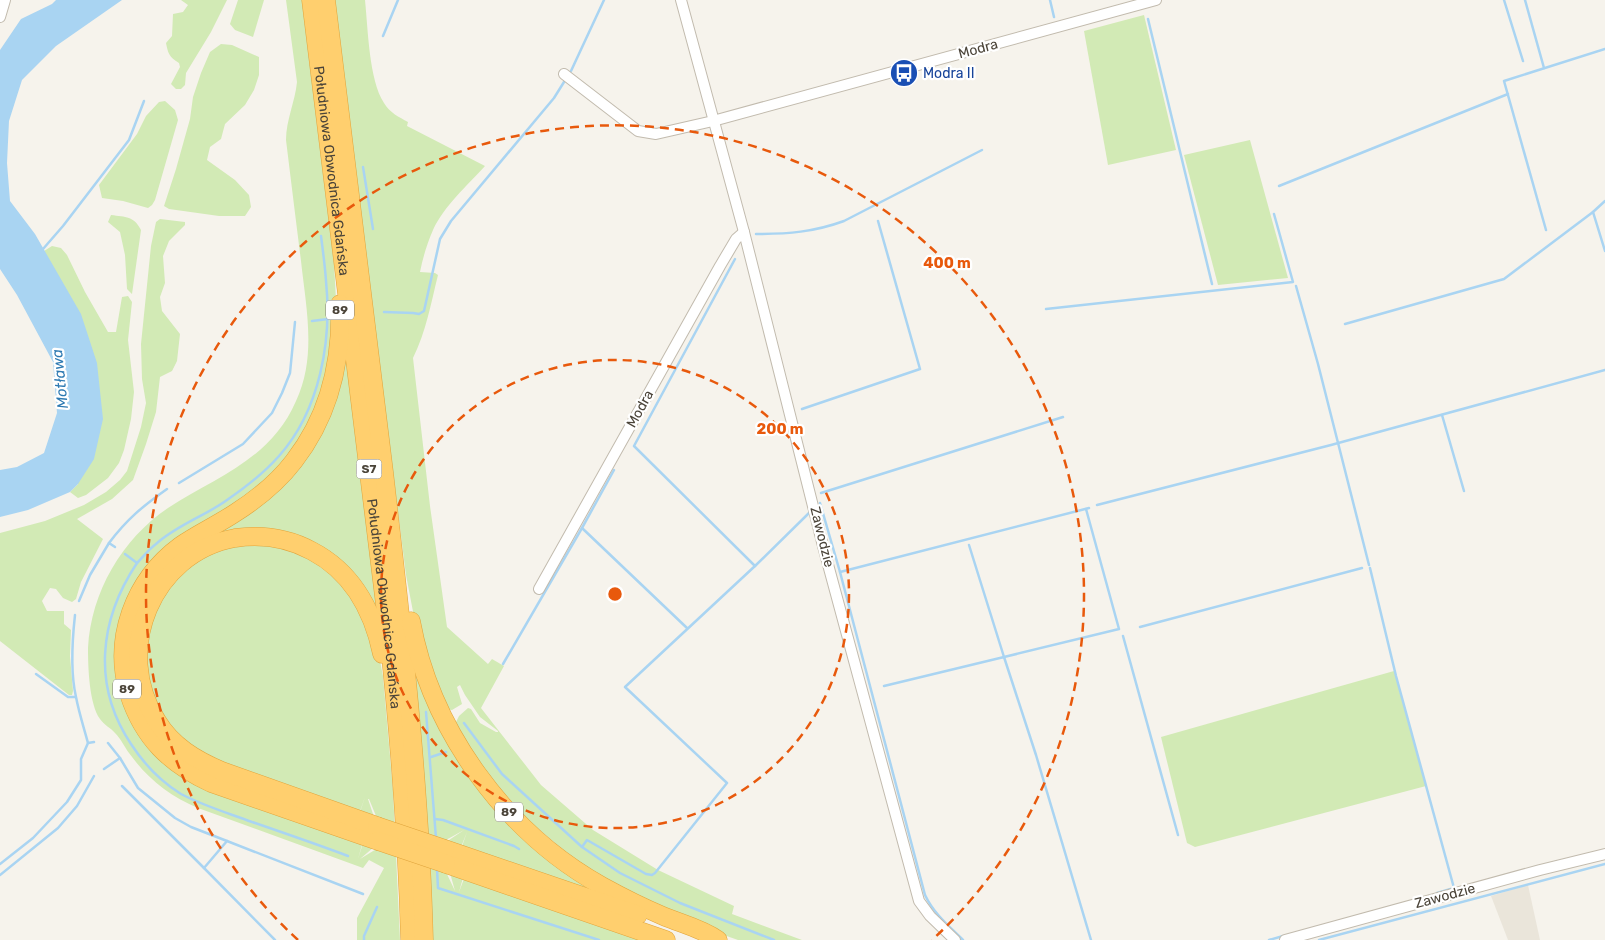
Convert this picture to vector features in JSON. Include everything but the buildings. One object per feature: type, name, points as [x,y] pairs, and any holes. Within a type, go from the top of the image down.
[{"type":"highway","name":"Południowa Obwodnica Gdańska","points":[[311,0],[341,237],[395,700],[407,857],[410,940]]},
{"type":"highway","name":"Południowa Obwodnica Gdańska","points":[[326,0],[390,530],[413,747],[420,834],[424,940]]},
{"type":"highway","name":"89","points":[[341,237],[337,263],[340,308],[338,357],[335,375],[325,407],[317,424],[294,461],[267,489],[235,513],[180,546],[166,558],[137,596],[128,618],[124,646],[127,689],[132,705],[154,742],[164,752],[186,770],[218,785],[378,833],[709,940]]},
{"type":"highway","name":"89","points":[[390,530],[400,556],[412,625],[425,674],[436,701],[457,742],[489,788],[536,838],[575,870],[631,902],[664,917],[708,932],[718,940]]},
{"type":"highway","name":"89","points":[[378,833],[204,764],[173,742],[157,722],[142,689],[137,655],[139,635],[150,602],[158,589],[178,566],[191,556],[215,544],[229,540],[255,536],[276,537],[305,547],[328,560],[349,579],[360,595],[374,624],[386,675],[395,700]]},
{"type":"highway","name":"89","points":[[445,856],[666,940]]},
{"type":"street","points":[[0,17],[5,0]]},
{"type":"street","points":[[681,0],[713,120]]},
{"type":"street","name":"Modra","points":[[564,74],[638,131],[656,134],[1156,0]]},
{"type":"street","name":"Zawodzie","points":[[713,120],[744,232],[823,546],[919,901],[930,916],[955,940]]},
{"type":"street","name":"Modra","points":[[539,589],[736,239],[744,232]]},
{"type":"street","name":"Zawodzie","points":[[1285,940],[1605,854]]},
{"type":"shaded area","points":[[1528,885],[1540,940],[1508,940],[1491,896]]},
{"type":"green space","points":[[181,0],[227,0],[211,32],[186,73],[185,85],[181,89],[176,89],[171,84],[180,67],[179,63],[173,59],[167,49],[166,43],[172,36],[173,14],[183,12],[188,5]]},
{"type":"green space","points":[[238,0],[264,0],[253,37],[235,30],[230,24]]},
{"type":"green space","points":[[286,0],[302,0],[334,263],[336,329],[315,418],[278,471],[154,563],[135,721],[363,841],[358,859],[363,843],[374,847],[360,859],[378,848],[376,816],[369,799],[374,817],[360,812],[365,797],[359,814],[196,753],[159,715],[143,660],[154,606],[194,560],[239,543],[293,547],[351,587],[380,661],[383,676],[393,790],[400,940],[357,940],[357,918],[384,868],[369,860],[363,868],[198,808],[168,792],[143,770],[117,735],[102,721],[93,704],[90,685],[88,648],[90,627],[103,587],[123,551],[151,521],[168,508],[224,475],[258,452],[285,421],[296,401],[302,384],[306,367],[308,332],[286,140],[287,125],[297,82]]},
{"type":"green space","points":[[333,0],[365,0],[372,68],[379,93],[389,109],[408,122],[407,126],[485,166],[443,213],[429,240],[420,272],[438,275],[425,328],[413,358],[430,506],[447,627],[488,664],[492,659],[504,666],[481,708],[541,785],[593,830],[658,870],[734,906],[732,914],[802,940],[738,940],[681,920],[599,880],[503,799],[455,724],[459,716],[468,708],[471,709],[480,723],[496,732],[498,731],[480,717],[460,685],[457,687],[462,704],[452,710],[445,709],[419,643],[406,575]]},
{"type":"green space","points":[[1144,15],[1176,150],[1108,165],[1084,31]]},
{"type":"green space","points":[[221,44],[232,45],[259,57],[259,75],[254,90],[245,105],[225,124],[221,139],[210,147],[207,160],[235,180],[249,195],[251,207],[245,216],[219,216],[169,209],[164,206],[190,119],[193,97],[201,73],[210,52]]},
{"type":"green space","points":[[165,101],[175,110],[178,120],[152,205],[148,208],[123,201],[102,198],[99,185],[137,134],[146,116],[159,102]]},
{"type":"green space","points":[[1250,140],[1288,278],[1218,285],[1184,155]]},
{"type":"green space","points":[[111,215],[132,220],[141,230],[132,294],[127,289],[125,255],[120,232],[108,222]]},
{"type":"green space","points":[[160,219],[185,222],[185,225],[169,241],[163,256],[165,283],[160,297],[162,311],[180,334],[177,361],[172,371],[160,377],[156,412],[133,480],[112,499],[77,519],[103,539],[81,582],[76,599],[72,602],[63,598],[56,589],[50,588],[42,601],[47,611],[64,611],[64,624],[71,630],[70,656],[73,691],[72,695],[69,695],[0,641],[0,533],[45,521],[84,505],[106,492],[127,471],[141,427],[146,403],[142,379],[141,344],[151,246],[156,222]]},
{"type":"green space","points":[[52,246],[61,248],[67,255],[85,292],[108,332],[116,332],[122,297],[128,296],[132,302],[128,340],[134,392],[131,419],[124,450],[119,463],[108,478],[86,495],[78,498],[70,492],[78,484],[58,276],[44,251]]},
{"type":"green space","points":[[344,346],[347,346],[379,614],[377,615],[368,595],[355,576],[344,565],[320,548],[293,537],[265,532],[237,533],[210,541],[186,554],[164,573],[147,598],[139,616],[134,635],[133,665],[136,687],[144,709],[156,729],[181,755],[199,767],[219,776],[367,827],[366,831],[225,783],[179,758],[154,733],[140,709],[132,684],[129,658],[132,632],[139,607],[152,583],[175,557],[261,500],[285,478],[308,449],[332,400]]},
{"type":"green space","points":[[412,643],[477,779],[626,904],[461,849],[467,832],[461,847],[446,842],[446,872],[455,891],[450,873],[463,878],[459,892],[465,876],[652,940],[431,940]],"holes":[[[464,830],[446,842],[446,840]]]},
{"type":"green space","points":[[1394,671],[1426,786],[1195,847],[1187,843],[1161,737]]},
{"type":"water","name":"Motława","points":[[56,0],[122,0],[56,46],[22,80],[9,121],[7,163],[10,201],[35,234],[81,314],[97,363],[103,419],[94,459],[78,484],[70,492],[28,510],[0,517],[0,470],[17,467],[44,453],[57,413],[53,362],[17,295],[0,269],[0,50],[21,19],[52,4]]},
{"type":"waterway","points":[[383,36],[398,0]]},
{"type":"waterway","points":[[571,71],[604,0]]},
{"type":"waterway","points":[[1050,0],[1054,17]]},
{"type":"waterway","points":[[1504,0],[1523,61]]},
{"type":"waterway","points":[[1525,0],[1544,68]]},
{"type":"waterway","points":[[1148,19],[1212,284]]},
{"type":"waterway","points":[[1546,230],[1504,81],[1605,49]]},
{"type":"waterway","points":[[384,312],[419,314],[424,311],[440,239],[451,221],[554,98],[564,82]]},
{"type":"waterway","points":[[1279,186],[1508,94]]},
{"type":"waterway","points":[[43,249],[129,140],[144,101]]},
{"type":"waterway","points":[[756,234],[801,232],[844,221],[982,150]]},
{"type":"waterway","points":[[363,167],[373,229]]},
{"type":"waterway","points":[[1593,212],[1605,201]]},
{"type":"waterway","points":[[1345,324],[1504,279],[1593,212],[1605,251]]},
{"type":"waterway","points":[[1046,309],[1293,282],[1274,214]]},
{"type":"waterway","points":[[802,409],[920,369],[878,221]]},
{"type":"waterway","points":[[137,563],[164,537],[218,506],[261,474],[293,438],[313,396],[325,351],[327,304],[325,264],[321,236]]},
{"type":"waterway","points":[[735,259],[634,446],[755,566]]},
{"type":"waterway","points":[[1296,286],[1318,364],[1369,565]]},
{"type":"waterway","points":[[312,321],[328,319]]},
{"type":"waterway","points":[[179,483],[243,444],[272,413],[290,373],[295,322]]},
{"type":"waterway","points":[[1097,505],[1331,445],[1605,370]]},
{"type":"waterway","points":[[1442,415],[1464,491]]},
{"type":"waterway","points":[[821,493],[1063,417]]},
{"type":"waterway","points":[[503,664],[614,470]]},
{"type":"waterway","points":[[109,543],[136,513],[167,489]]},
{"type":"waterway","points":[[820,503],[840,572],[1089,508]]},
{"type":"waterway","points":[[969,545],[1004,657],[1119,629],[1086,509]]},
{"type":"waterway","points":[[582,847],[587,840],[646,874],[652,875],[727,783],[625,687],[810,512]]},
{"type":"waterway","points":[[582,528],[687,628]]},
{"type":"waterway","points":[[79,601],[90,575],[109,543],[115,547]]},
{"type":"waterway","points":[[125,554],[137,563],[124,585],[108,630],[105,653],[106,676],[110,699],[119,722],[136,751],[159,778],[181,794],[216,809],[348,856]]},
{"type":"waterway","points":[[1140,627],[1362,568]]},
{"type":"waterway","points":[[1370,568],[1396,676],[1454,888],[1437,893]]},
{"type":"waterway","points":[[840,572],[925,895],[937,914],[963,940]]},
{"type":"waterway","points":[[75,615],[72,646],[74,687],[88,743]]},
{"type":"waterway","points":[[1123,636],[1178,835]]},
{"type":"waterway","points":[[884,686],[1004,657],[1036,755],[1091,940]]},
{"type":"waterway","points":[[36,674],[68,697],[75,697]]},
{"type":"waterway","points":[[426,712],[436,838]]},
{"type":"waterway","points":[[464,723],[502,774],[582,847],[620,873],[680,903],[774,940]]},
{"type":"waterway","points":[[0,864],[33,838],[67,802],[81,780],[81,759],[88,743],[94,742]]},
{"type":"waterway","points":[[104,769],[120,758],[108,743]]},
{"type":"waterway","points":[[431,757],[446,752]]},
{"type":"waterway","points":[[120,758],[138,788],[175,818],[191,827],[227,841],[204,868],[122,786]]},
{"type":"waterway","points":[[0,875],[58,828],[77,806],[94,776]]},
{"type":"waterway","points":[[435,819],[443,820],[519,849]]},
{"type":"waterway","points":[[227,841],[363,894]]},
{"type":"waterway","points":[[1319,940],[1605,864]]},
{"type":"waterway","points":[[204,868],[275,940]]},
{"type":"waterway","points":[[437,869],[438,888],[599,940]]},
{"type":"waterway","points":[[364,940],[377,907]]},
{"type":"waterway","points":[[1269,940],[1283,936]]},
{"type":"place","name":"Modra II","points":[[904,73]]}]
